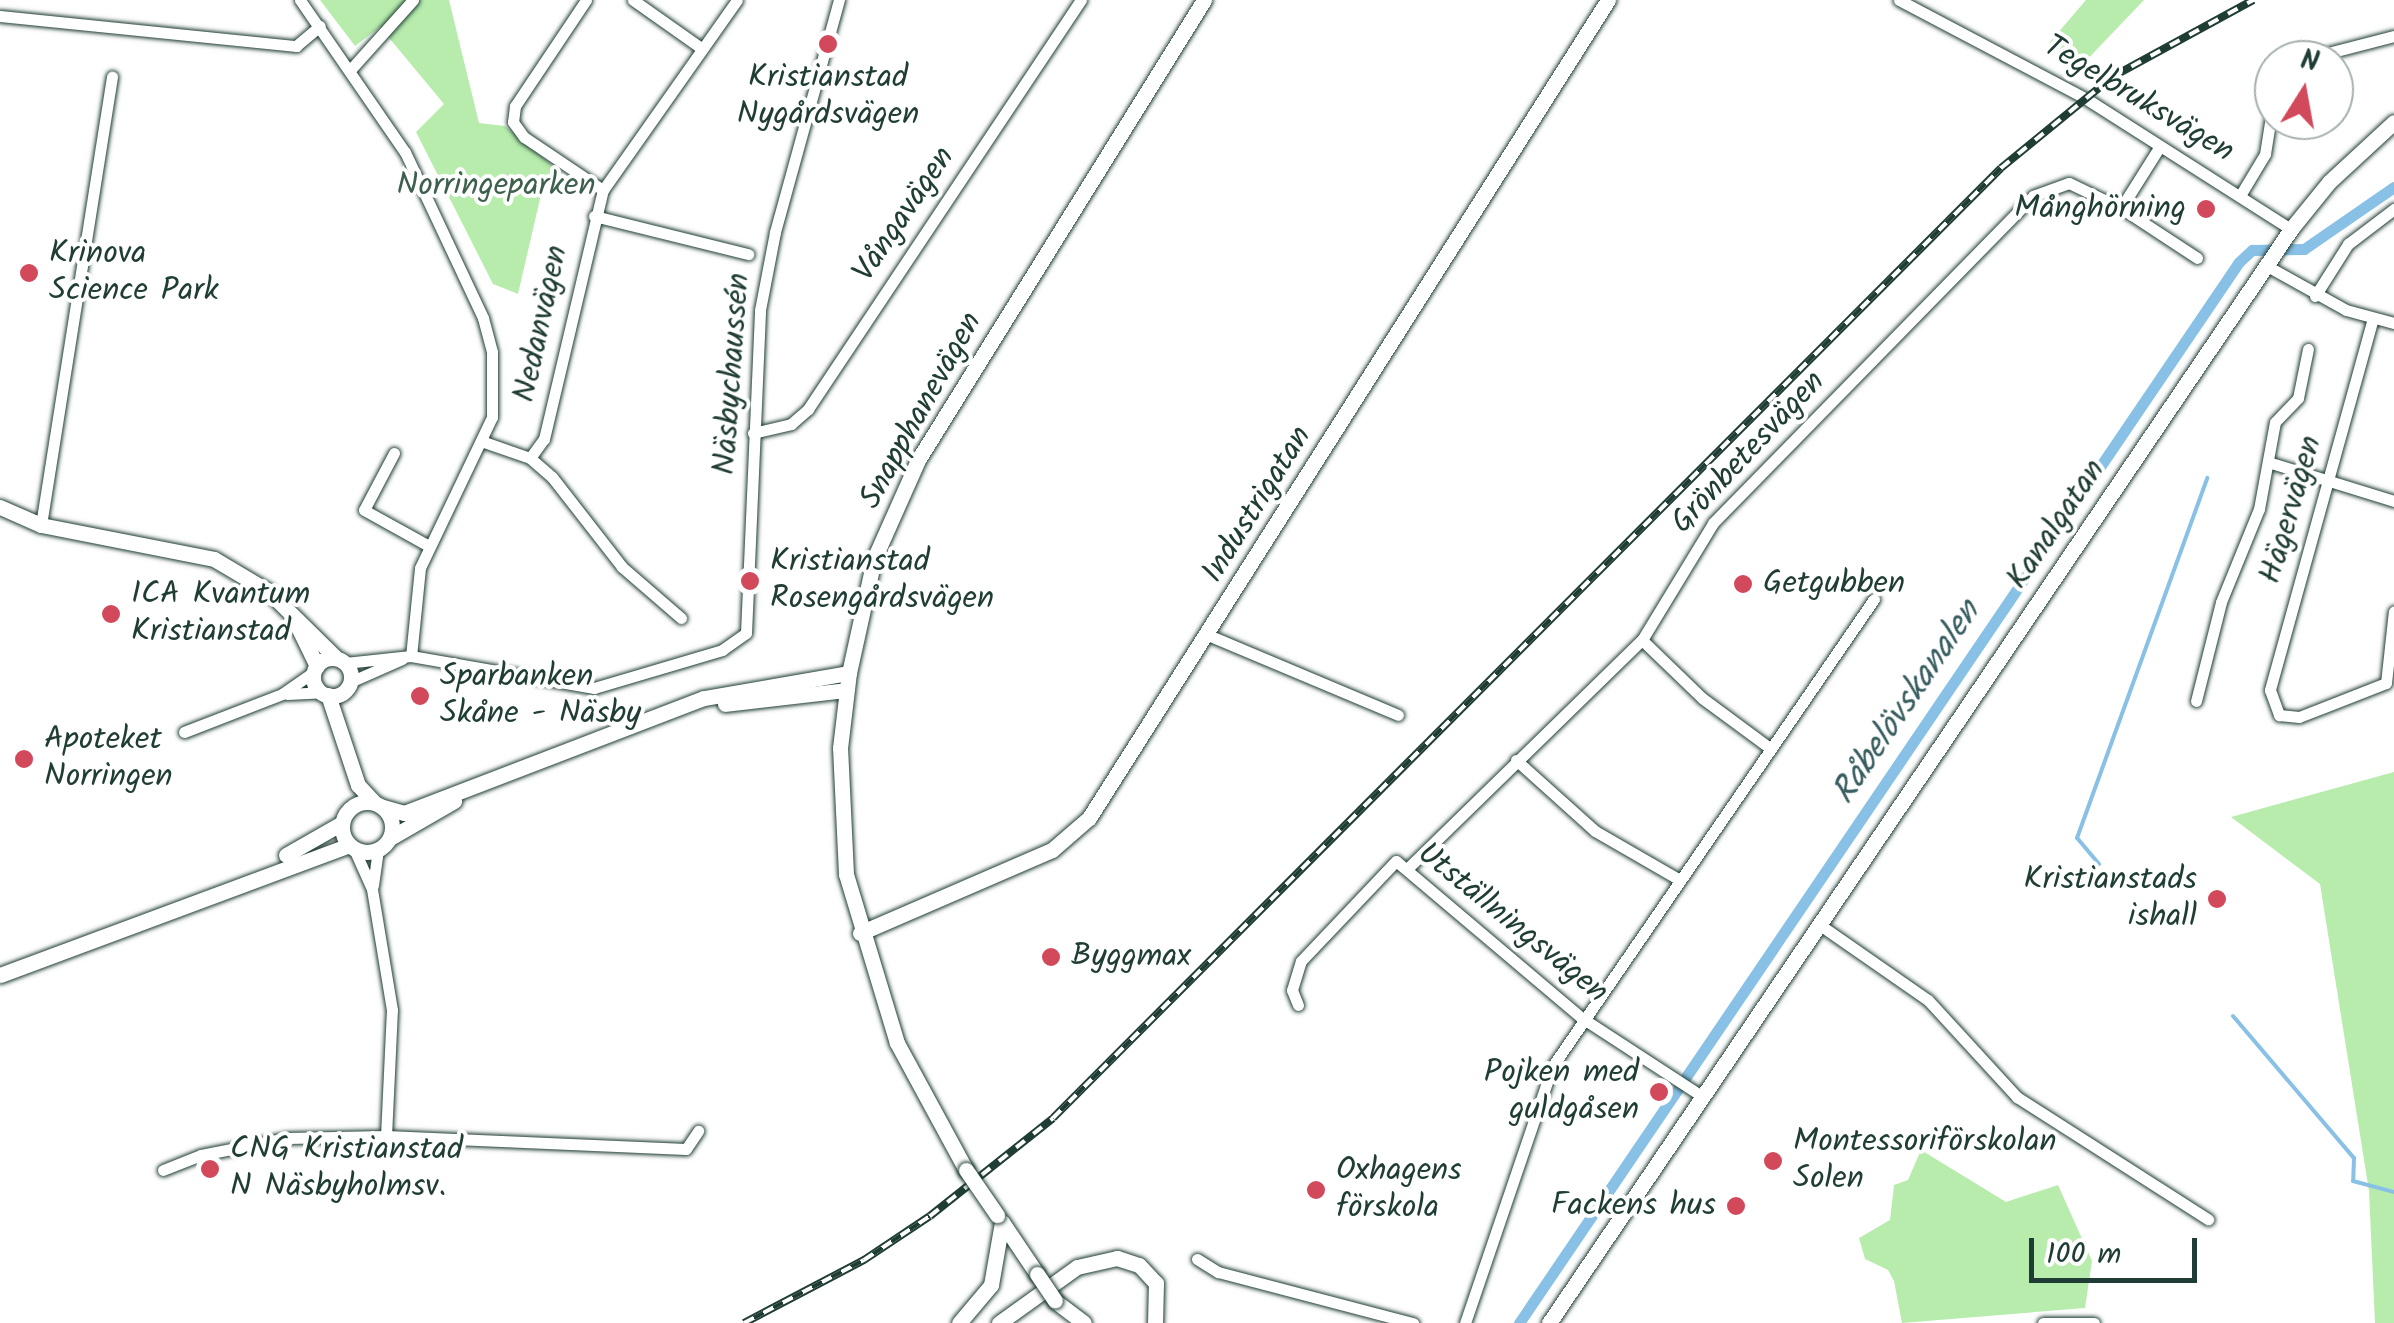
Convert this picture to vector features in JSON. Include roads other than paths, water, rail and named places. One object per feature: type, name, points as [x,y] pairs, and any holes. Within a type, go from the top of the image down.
[{"type":"main road","name":"Snapphanevägen","points":[[1069,1323],[966,1170],[908,1070],[860,934],[839,814],[846,690],[874,558],[912,473],[1204,0]]},
{"type":"main road","name":"Industrigatan","points":[[860,934],[1052,850],[1075,833],[1208,635],[1608,0]]},
{"type":"main road","name":"Kanalgatan","points":[[1549,1323],[1693,1090],[1820,925],[2287,234],[2328,184],[2394,122]]},
{"type":"main road","points":[[0,507],[41,525],[214,559],[289,610],[340,661],[349,685],[344,728],[352,806],[342,823],[320,840],[178,904],[0,975]]},
{"type":"main road","points":[[289,610],[344,728]]},
{"type":"main road","points":[[315,669],[340,661]]},
{"type":"main road","points":[[351,767],[364,798],[404,813],[704,698],[848,673]]},
{"type":"main road","points":[[325,694],[349,685]]},
{"type":"main road","points":[[657,714],[846,690]]},
{"type":"main road","points":[[178,904],[351,847],[378,850],[424,814],[561,750]]},
{"type":"main road","points":[[352,806],[380,805]]},
{"type":"main road","points":[[380,805],[392,821],[390,838]]},
{"type":"main road","points":[[342,823],[351,847]]},
{"type":"main road","points":[[959,1323],[991,1285],[999,1218]]},
{"type":"main road","points":[[999,1323],[1077,1267],[1118,1258],[1139,1265],[1156,1283],[1154,1322]]},
{"type":"main road","points":[[1055,1301],[1084,1323]]},
{"type":"street","points":[[300,0],[405,152],[483,318],[492,368],[484,442],[429,546],[414,592],[411,656]]},
{"type":"street","points":[[351,69],[413,0]]},
{"type":"street","points":[[586,0],[514,106],[513,122],[524,137],[603,190]]},
{"type":"street","points":[[633,0],[702,48]]},
{"type":"street","name":"Nedanvägen","points":[[530,458],[544,439],[603,190],[736,0]]},
{"type":"street","name":"Näsbychaussén","points":[[411,656],[594,688],[742,638],[750,628],[753,433],[768,262],[839,0]]},
{"type":"street","name":"Vångavägen","points":[[753,433],[791,424],[808,410],[1081,0]]},
{"type":"street","name":"Tegelbruksvägen","points":[[1900,0],[2021,62],[2240,194],[2287,234]]},
{"type":"street","points":[[0,16],[296,46],[320,26]]},
{"type":"street","points":[[2354,46],[2394,36]]},
{"type":"street","points":[[41,525],[112,77]]},
{"type":"street","points":[[2240,194],[2265,154],[2267,140]]},
{"type":"street","points":[[2122,208],[2160,146]]},
{"type":"street","name":"Grönbetesvägen","points":[[1409,867],[1642,640],[1713,523],[2033,196],[2069,184],[2122,208],[2197,258]]},
{"type":"street","points":[[2316,296],[2348,244],[2394,209]]},
{"type":"street","points":[[594,216],[748,254]]},
{"type":"street","points":[[2270,262],[2316,296],[2394,323]]},
{"type":"street","name":"Hägervägen","points":[[2373,318],[2270,690],[2279,715],[2299,717],[2386,683],[2394,611]]},
{"type":"street","points":[[2196,701],[2268,462],[2275,422],[2302,388],[2308,349]]},
{"type":"street","points":[[484,442],[530,458],[622,566],[681,618]]},
{"type":"street","points":[[394,453],[364,510],[429,546]]},
{"type":"street","points":[[2268,462],[2394,501]]},
{"type":"street","points":[[1464,1323],[1552,1067],[1767,746],[1874,600]]},
{"type":"street","points":[[1208,635],[1398,716]]},
{"type":"street","points":[[1642,640],[1702,698],[1767,746]]},
{"type":"street","points":[[340,661],[411,656]]},
{"type":"street","points":[[349,685],[411,656]]},
{"type":"street","points":[[184,732],[282,694],[315,669]]},
{"type":"street","points":[[282,694],[325,694]]},
{"type":"street","points":[[1516,760],[1595,832],[1678,879]]},
{"type":"street","points":[[351,847],[372,889],[392,1010],[386,1136]]},
{"type":"street","points":[[372,889],[378,850]]},
{"type":"street","name":"Utställningsvägen","points":[[1298,1005],[1292,990],[1301,961],[1387,864],[1409,867],[1582,1018],[1693,1090]]},
{"type":"street","points":[[1820,925],[1928,1000],[2016,1097],[2208,1219]]},
{"type":"street","points":[[163,1170],[201,1155],[287,1138],[386,1136],[686,1149],[698,1131]]},
{"type":"street","points":[[1197,1259],[1218,1272],[1413,1323]]},
{"type":"street","points":[[2043,1323],[2094,1323]]},
{"type":"waterway","name":"Råbelövskanalen","points":[[1519,1323],[2239,262],[2252,250],[2304,249],[2394,187]]},
{"type":"waterway","points":[[2099,864],[2077,838],[2207,478]]},
{"type":"waterway","points":[[2233,1016],[2354,1158],[2353,1181],[2394,1192]]},
{"type":"railway","points":[[744,1323],[864,1260],[930,1216],[1053,1118],[2001,168],[2112,77],[2253,0]]},
{"type":"place","name":"Kristianstad Nygårdsvägen","points":[[828,44]]},
{"type":"place","name":"Månghörning","points":[[2206,209]]},
{"type":"place","name":"Krinova Science Park","points":[[29,273]]},
{"type":"place","name":"Kristianstad Rosengårdsvägen","points":[[750,581]]},
{"type":"place","name":"Getgubben","points":[[1743,584]]},
{"type":"place","name":"ICA Kvantum Kristianstad","points":[[111,614]]},
{"type":"place","name":"Sparbanken Skåne - Näsby","points":[[420,696]]},
{"type":"place","name":"Apoteket Norringen","points":[[24,759]]},
{"type":"place","name":"Kristianstads ishall","points":[[2217,899]]},
{"type":"place","name":"Byggmax","points":[[1051,957]]},
{"type":"place","name":"Pojken med guldgåsen","points":[[1659,1092]]},
{"type":"place","name":"Montessoriförskolan Solen","points":[[1773,1161]]},
{"type":"place","name":"CNG Kristianstad N Näsbyholmsv.","points":[[210,1169]]},
{"type":"place","name":"Oxhagens förskola","points":[[1316,1190]]},
{"type":"place","name":"Fackens hus","points":[[1736,1206]]},
{"type":"park label","name":"Norringeparken","points":[[496,186]]}]
